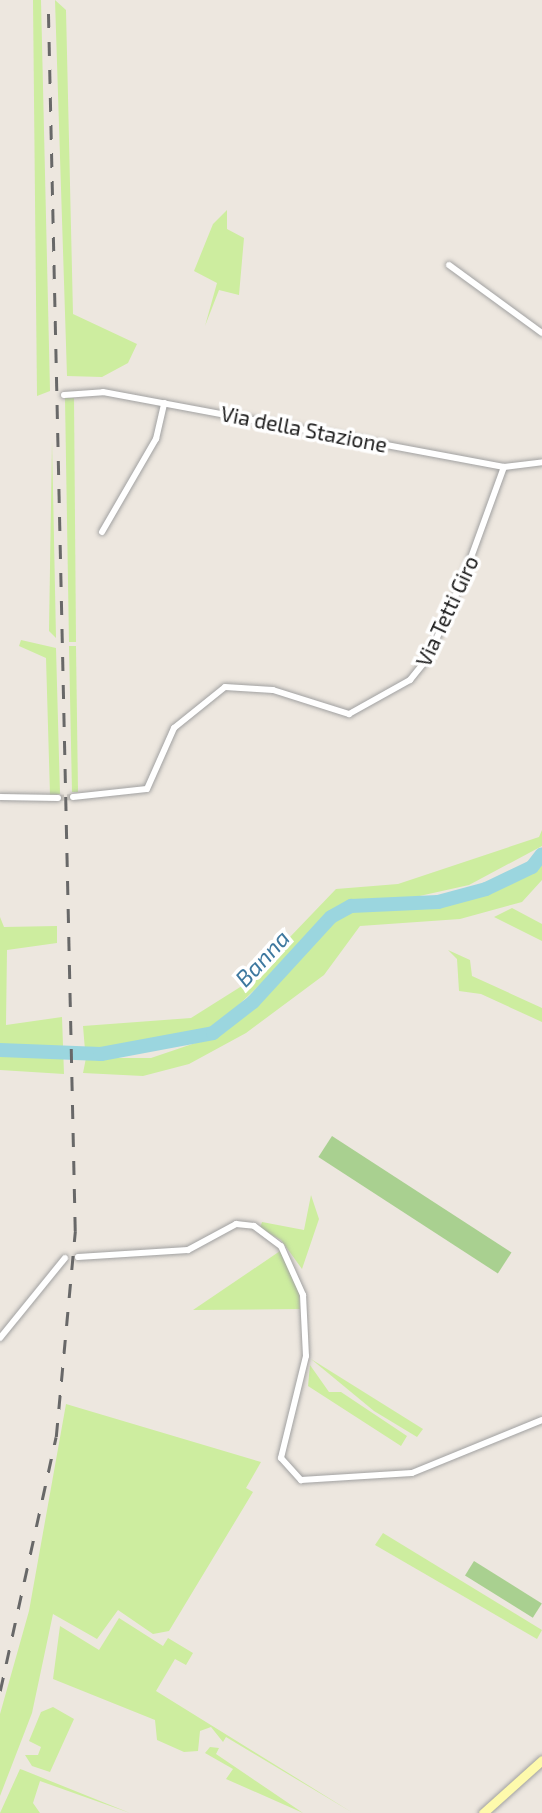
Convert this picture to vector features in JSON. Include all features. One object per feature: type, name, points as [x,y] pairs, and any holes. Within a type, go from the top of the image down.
[{"type":"main road","points":[[483,1813],[542,1760]]},
{"type":"street","points":[[449,265],[542,333]]},
{"type":"street","name":"Via della Stazione","points":[[64,394],[103,392],[504,467]]},
{"type":"street","points":[[102,532],[156,439],[164,403]]},
{"type":"street","points":[[504,467],[542,463]]},
{"type":"street","name":"Via Tetti Giro","points":[[73,797],[147,789],[174,728],[225,687],[273,690],[349,714],[410,680],[428,658],[465,574],[504,467]]},
{"type":"street","points":[[0,798],[58,798]]},
{"type":"street","points":[[78,1256],[188,1250],[236,1224],[254,1226],[281,1246],[303,1295],[306,1356],[281,1458],[301,1480],[412,1473],[542,1420]]},
{"type":"street","points":[[0,1338],[65,1258]]},
{"type":"green space","points":[[33,0],[41,0],[50,391],[37,396]]},
{"type":"green space","points":[[55,0],[66,10],[73,314],[137,344],[128,363],[102,377],[67,376]]},
{"type":"green space","points":[[227,210],[227,229],[244,238],[239,295],[219,290],[205,326],[217,283],[194,271],[213,224]]},
{"type":"green space","points":[[65,398],[74,398],[76,642],[69,642]]},
{"type":"green space","points":[[52,441],[56,638],[49,631]]},
{"type":"green space","points":[[21,640],[56,648],[60,794],[50,795],[46,658],[19,646]]},
{"type":"green space","points":[[69,646],[76,646],[78,792],[72,792]]},
{"type":"green space","points":[[542,830],[542,846],[469,885],[406,899],[349,901],[215,1027],[164,1045],[85,1050],[83,1026],[191,1018],[245,984],[336,889],[398,884],[539,837]]},
{"type":"green space","points":[[542,862],[542,880],[522,902],[460,919],[360,926],[324,975],[246,1033],[189,1064],[143,1076],[83,1073],[86,1058],[151,1058],[213,1037],[254,1007],[332,923],[351,911],[436,908],[485,895]]},
{"type":"green space","points":[[512,908],[542,924],[542,941],[494,917]]},
{"type":"green space","points":[[0,917],[4,927],[57,926],[57,943],[7,950],[6,1025],[62,1017],[64,1074],[0,1070]]},
{"type":"green space","points":[[448,950],[470,960],[472,976],[542,1008],[542,1022],[481,994],[459,991],[457,959]]},
{"type":"green space","points":[[332,1136],[511,1253],[498,1274],[318,1157]]},
{"type":"green space","points":[[311,1195],[319,1219],[302,1269],[281,1240],[260,1228],[262,1222],[304,1230]]},
{"type":"green space","points":[[280,1251],[299,1288],[300,1309],[193,1310]]},
{"type":"green space","points":[[311,1359],[423,1429],[417,1437],[374,1411]]},
{"type":"green space","points":[[310,1365],[329,1392],[341,1392],[407,1436],[401,1446],[308,1386]]},
{"type":"green space","points":[[66,1404],[261,1462],[246,1488],[253,1492],[169,1631],[153,1634],[118,1610],[97,1639],[53,1614],[32,1713],[0,1796],[0,1714],[29,1611]]},
{"type":"green space","points":[[383,1533],[542,1630],[537,1639],[375,1545]]},
{"type":"green space","points":[[474,1561],[542,1603],[533,1618],[465,1575]]},
{"type":"green space","points":[[119,1618],[163,1646],[168,1638],[193,1653],[186,1665],[175,1659],[156,1691],[353,1813],[226,1737],[223,1742],[211,1727],[200,1731],[198,1751],[184,1752],[157,1740],[155,1720],[53,1679],[60,1626],[99,1650]]},
{"type":"green space","points":[[53,1707],[74,1719],[50,1772],[32,1766],[25,1755],[38,1755],[41,1747],[29,1741],[41,1712]]},
{"type":"green space","points":[[210,1747],[219,1748],[216,1754],[303,1813],[226,1779],[233,1769],[205,1753]]},
{"type":"green space","points":[[20,1769],[130,1813],[40,1781],[33,1803],[40,1813],[0,1813]]},
{"type":"waterway","name":"Banna","points":[[0,1050],[101,1054],[213,1033],[253,1002],[331,917],[351,906],[438,902],[486,889],[532,867],[542,854]]},
{"type":"tunnel","points":[[58,798],[73,797]]},
{"type":"railway","points":[[0,1691],[56,1437],[75,1231],[48,0]]}]
